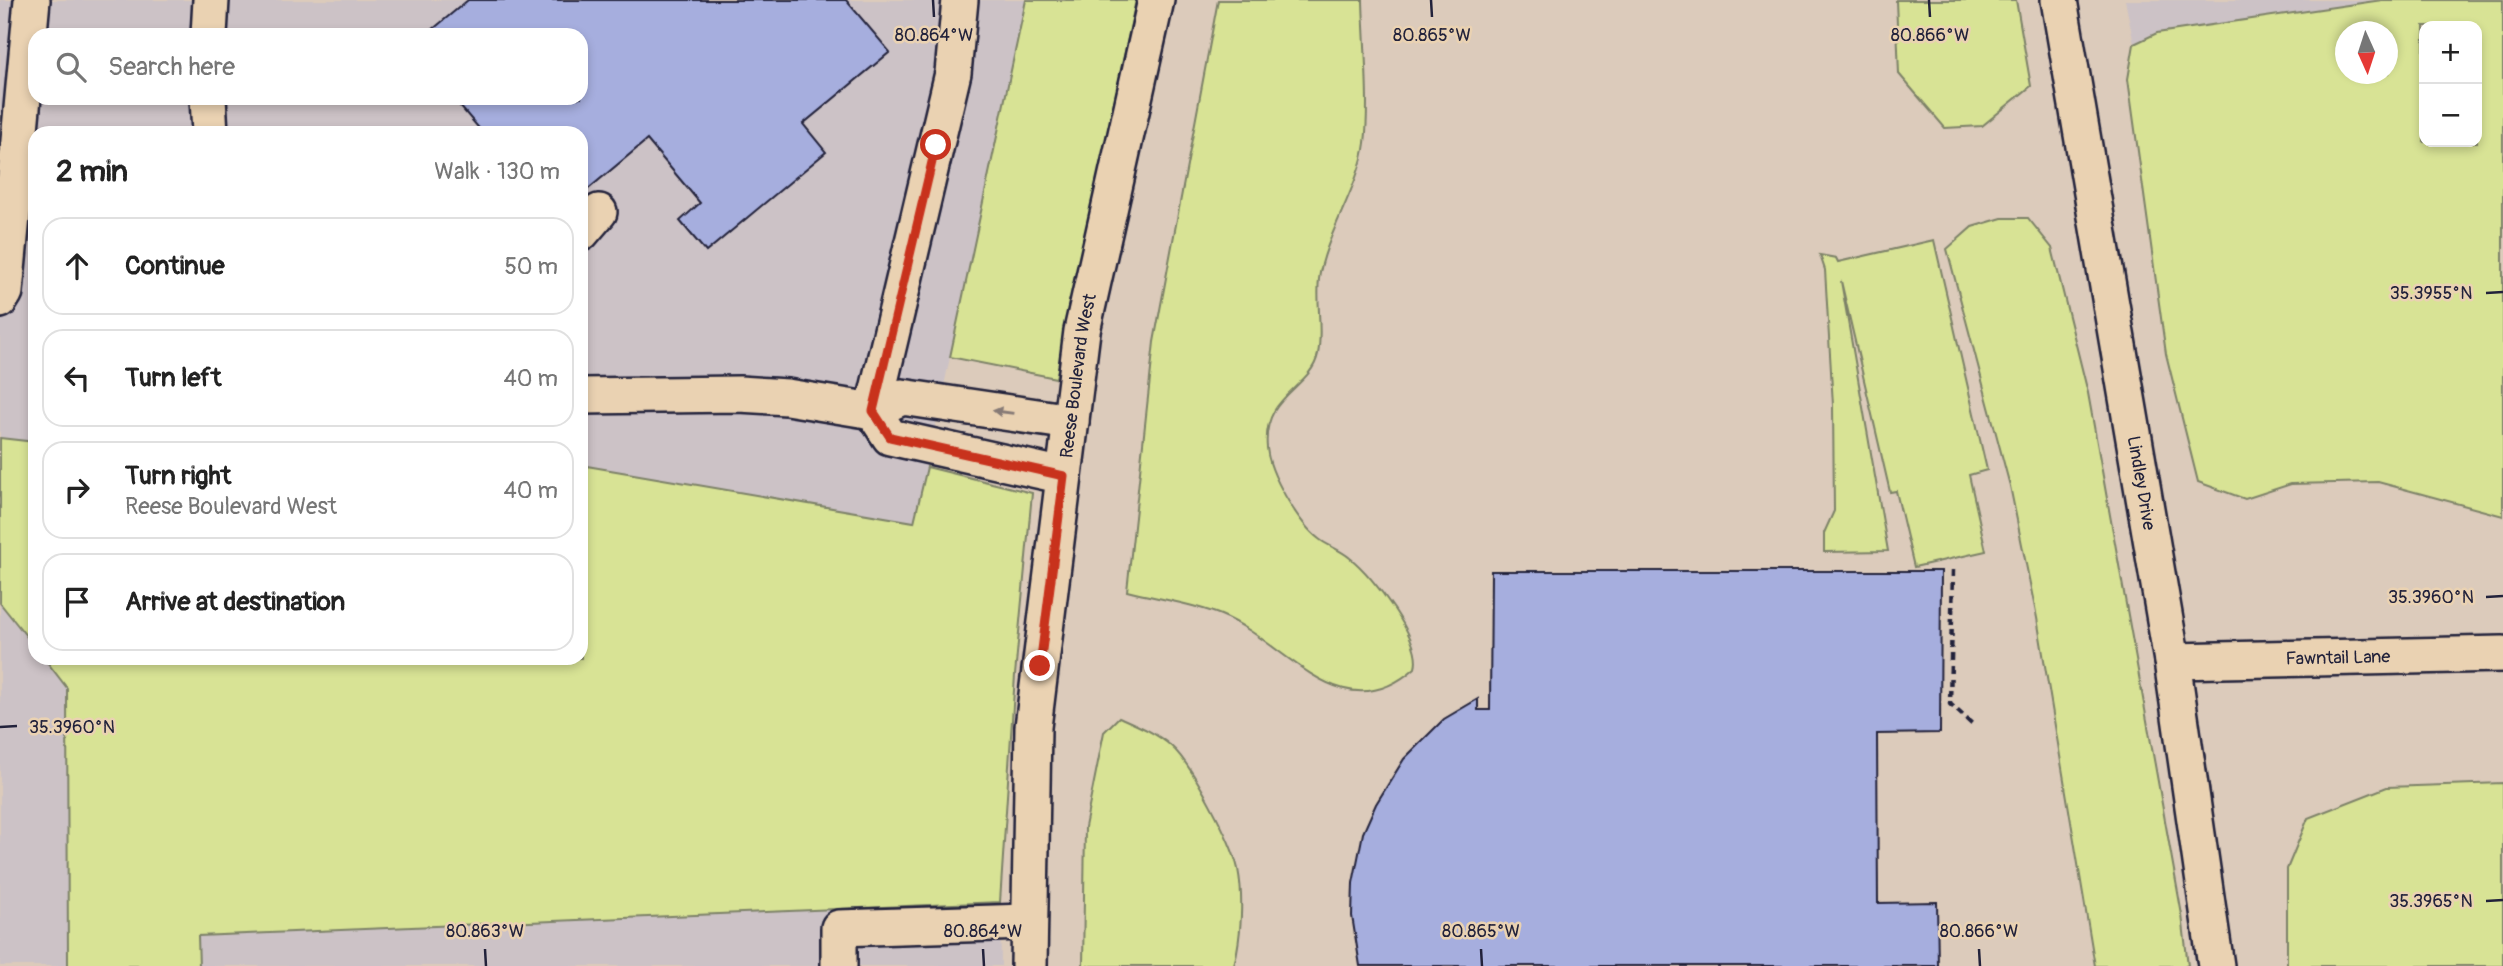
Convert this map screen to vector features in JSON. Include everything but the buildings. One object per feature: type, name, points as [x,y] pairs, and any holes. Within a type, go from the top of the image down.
[{"type":"street","points":[[29,28],[32,0]]},
{"type":"street","points":[[209,28],[211,0]]},
{"type":"street","points":[[960,0],[953,73],[873,411],[890,437],[1064,476]]},
{"type":"street","name":"Reese Boulevard West","points":[[1029,966],[1032,727],[1082,331],[1156,0]]},
{"type":"street","name":"Lindley Drive","points":[[2059,0],[2172,661],[2216,966]]},
{"type":"street","points":[[0,300],[5,292],[28,43]]},
{"type":"street","points":[[208,105],[210,126]]},
{"type":"street","points":[[588,396],[739,394],[787,397],[873,411],[902,397],[1071,422]]},
{"type":"street","name":"Fawntail Lane","points":[[2172,661],[2503,654]]},
{"type":"street","points":[[839,966],[839,928],[1029,922]]},
{"type":"path","points":[[1953,570],[1950,704],[1972,724]]},
{"type":"shaded area","points":[[0,0],[1026,0],[915,522],[588,466],[588,126],[28,126],[28,441],[0,438]]},
{"type":"shaded area","points":[[2125,0],[2382,0],[2157,33],[2134,44]]},
{"type":"shaded area","points":[[0,603],[28,638],[28,665],[50,665],[67,687],[68,966],[0,966]]},
{"type":"shaded area","points":[[1000,902],[1001,966],[199,966],[198,936]]},
{"type":"green space","points":[[1026,0],[1136,0],[1056,378],[950,357]]},
{"type":"green space","points":[[1218,0],[1363,0],[1367,109],[1362,159],[1322,263],[1318,288],[1318,354],[1314,366],[1272,415],[1267,430],[1267,448],[1279,484],[1302,522],[1319,539],[1360,567],[1383,593],[1404,626],[1415,656],[1415,668],[1388,686],[1363,691],[1339,687],[1315,676],[1245,628],[1221,615],[1187,604],[1127,591],[1154,342]]},
{"type":"green space","points":[[1896,0],[2016,0],[2031,86],[1982,126],[1945,128],[1899,74]]},
{"type":"green space","points":[[2382,0],[2503,0],[2503,516],[2378,482],[2291,484],[2245,499],[2198,482],[2166,354],[2128,79],[2134,44],[2157,33]]},
{"type":"green space","points":[[2002,218],[2028,218],[2052,248],[2088,393],[2182,915],[2188,966],[2095,966],[2037,618],[2010,486],[1947,249],[1972,227]]},
{"type":"green space","points":[[1934,240],[1987,470],[1969,475],[1986,551],[1914,567],[1896,491],[1890,492],[1841,281],[1888,551],[1824,552],[1824,533],[1834,511],[1833,405],[1825,270],[1820,255],[1836,258],[1838,262]]},
{"type":"green space","points":[[0,438],[28,441],[28,638],[0,603]]},
{"type":"green space","points":[[588,466],[914,522],[927,467],[1032,493],[1015,675],[1000,902],[198,936],[199,966],[68,966],[67,688],[49,665],[588,665]]},
{"type":"green space","points":[[1119,717],[1153,733],[1180,755],[1220,823],[1234,857],[1240,881],[1241,918],[1234,966],[1083,966],[1085,827],[1104,732]]},
{"type":"green space","points":[[2503,783],[2503,966],[2287,966],[2287,869],[2308,818],[2387,787]]},
{"type":"route","points":[[936,145],[873,411],[890,437],[1064,476],[1040,666]]}]
